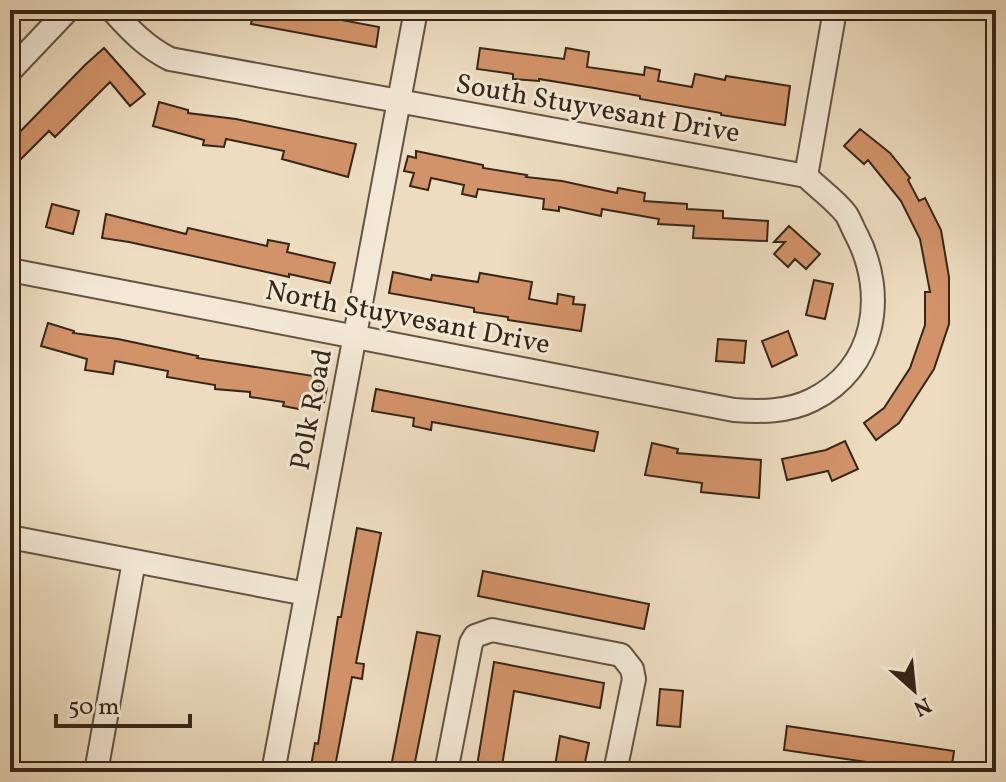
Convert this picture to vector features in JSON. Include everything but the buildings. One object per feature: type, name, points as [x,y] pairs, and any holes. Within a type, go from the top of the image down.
[{"type":"street","points":[[10,71],[68,10]]},
{"type":"street","name":"South Stuyvesant Drive","points":[[112,10],[140,40],[170,59],[806,176]]},
{"type":"street","name":"Polk Road","points":[[273,772],[416,10]]},
{"type":"street","points":[[806,176],[835,10]]},
{"type":"street","name":"North Stuyvesant Drive","points":[[10,270],[734,410],[758,411],[795,406],[814,399],[842,377],[865,346],[873,317],[873,283],[866,254],[846,214],[806,176]]},
{"type":"street","points":[[10,537],[306,594]]},
{"type":"street","points":[[96,772],[134,561]]},
{"type":"street","points":[[446,772],[471,643],[475,636],[492,630],[621,655],[628,661],[634,679],[615,772]]}]
